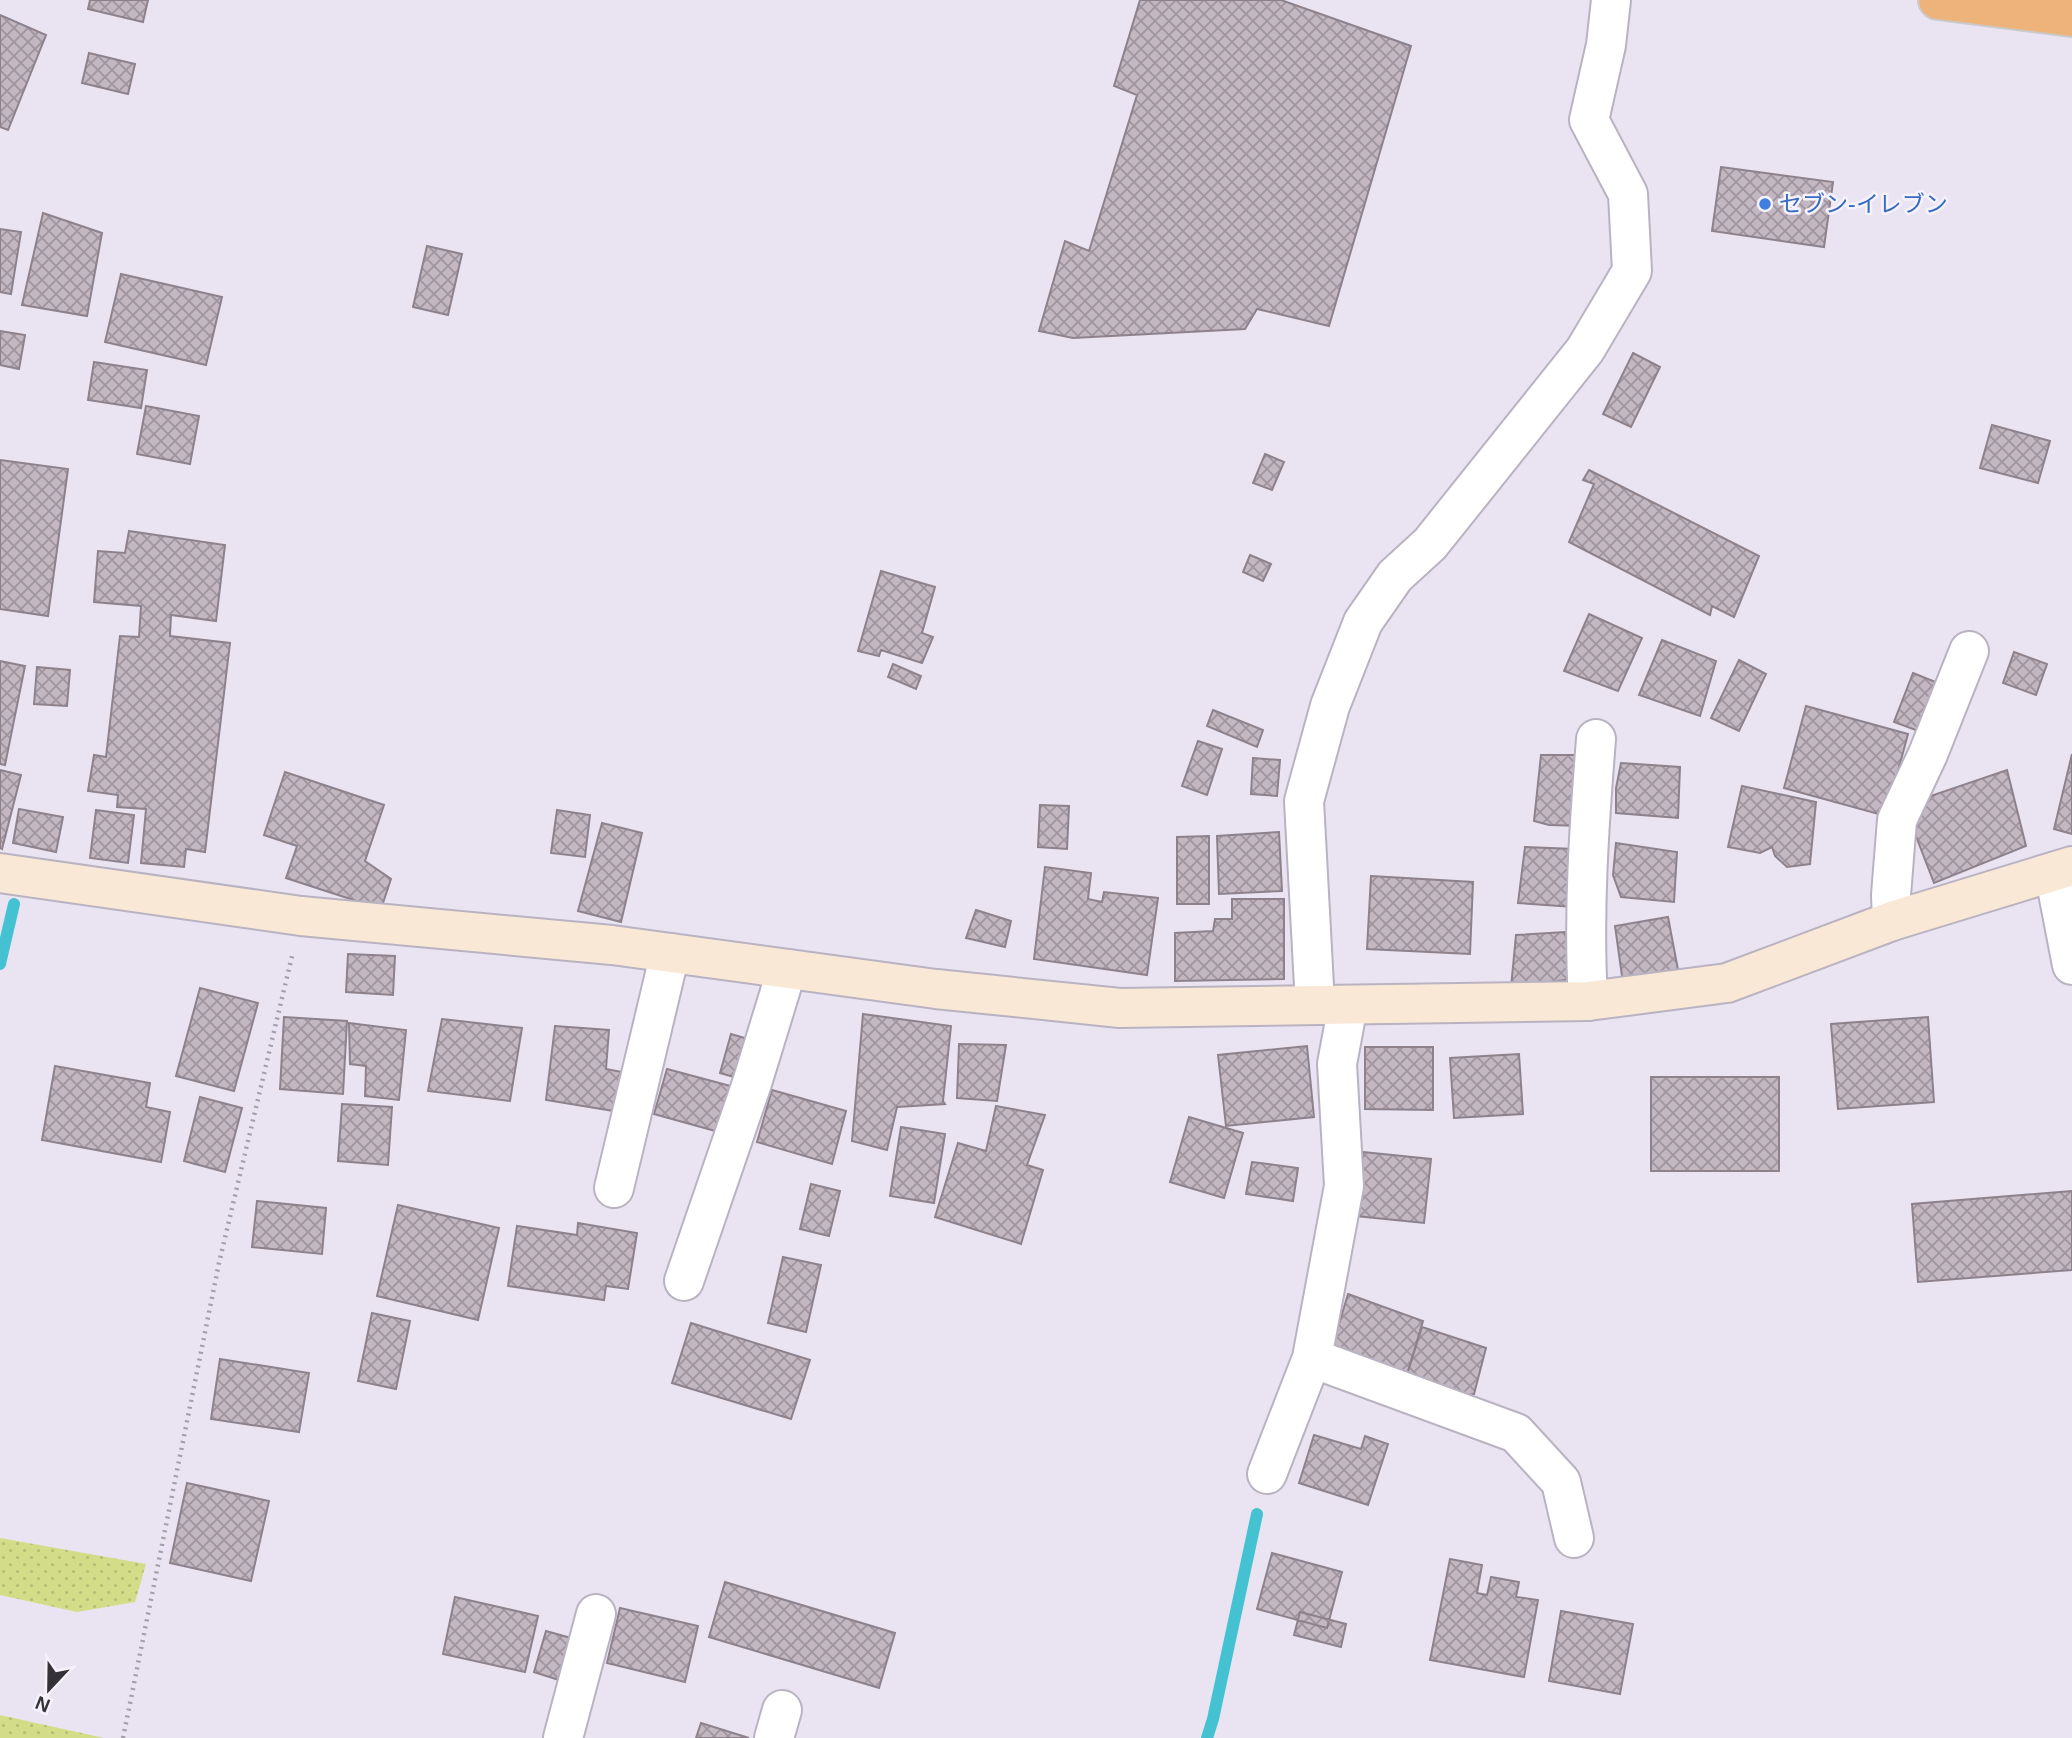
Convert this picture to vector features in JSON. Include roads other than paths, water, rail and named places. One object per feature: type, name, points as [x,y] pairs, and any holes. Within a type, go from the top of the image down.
[{"type":"highway","points":[[1938,0],[2072,17]]},
{"type":"street","points":[[1267,1474],[1312,1358],[1344,1186],[1331,1005],[1304,801],[1330,706],[1363,622],[1395,576],[1430,544],[1585,350],[1632,271],[1628,194],[1589,120],[1606,45],[1611,0]]},
{"type":"street","points":[[1892,920],[1891,895],[1897,820],[1928,754],[1969,651]]},
{"type":"street","points":[[1588,1001],[1585,942],[1587,852],[1596,739]]},
{"type":"street","points":[[0,873],[301,916],[599,943],[936,989],[1120,1008],[1588,1001],[1727,982],[1892,920],[2063,869],[2072,965]]},
{"type":"street","points":[[614,1188],[670,953]]},
{"type":"street","points":[[684,1281],[752,1083],[787,969]]},
{"type":"street","points":[[1312,1358],[1516,1433],[1561,1482],[1574,1538]]},
{"type":"street","points":[[563,1738],[596,1614]]},
{"type":"waterway","points":[[0,964],[14,904]]},
{"type":"waterway","points":[[1207,1738],[1257,1514]]},
{"type":"place","name":"セブン-イレブン","points":[[1765,204]]}]
